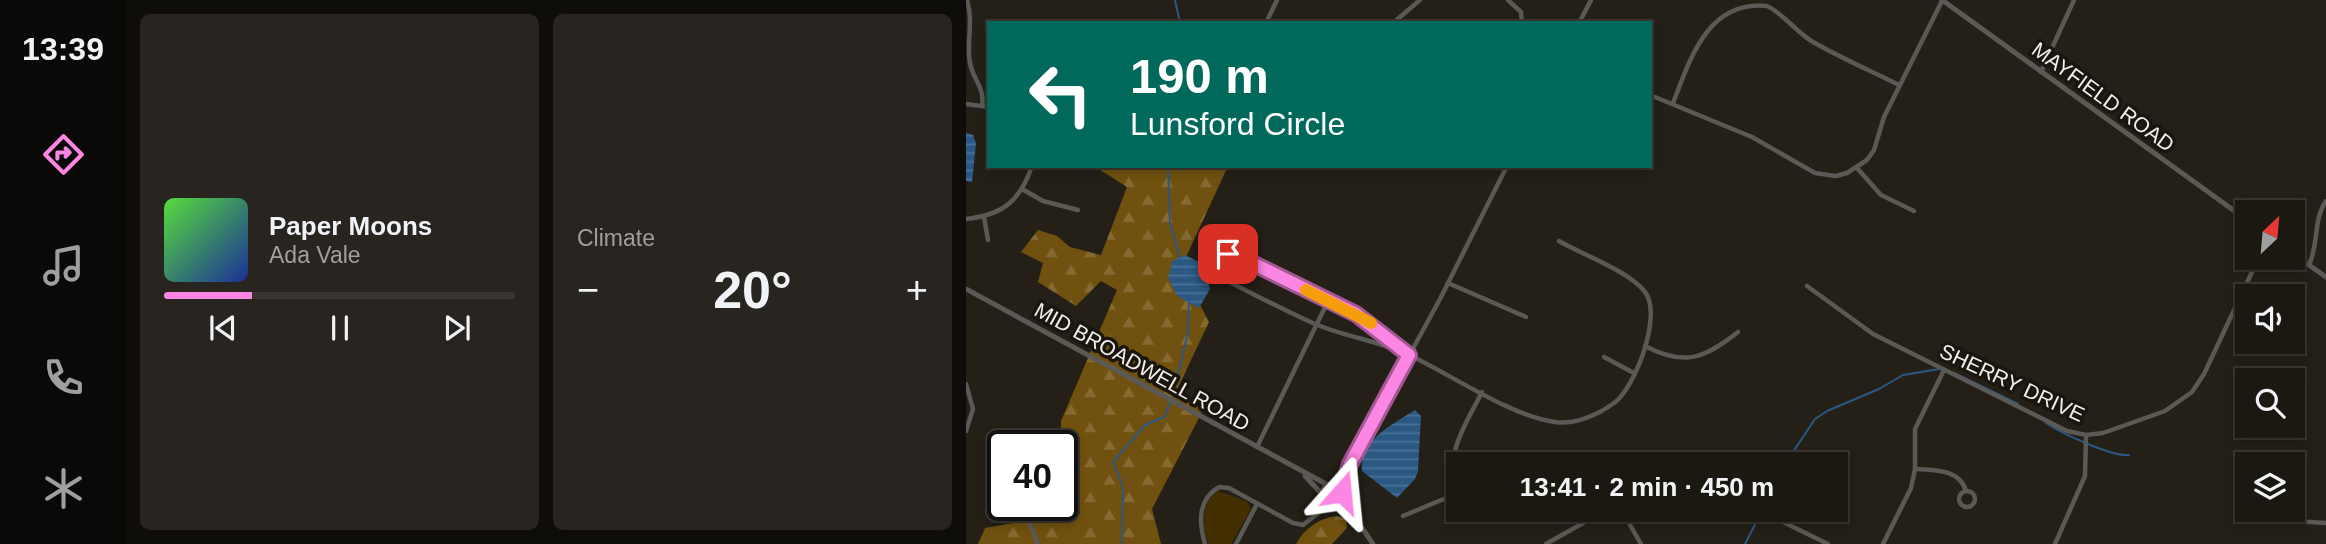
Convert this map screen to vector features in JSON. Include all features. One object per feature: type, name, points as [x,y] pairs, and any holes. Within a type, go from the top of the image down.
[{"type":"street","points":[[967,0],[972,18],[969,62],[984,94],[982,106]]},
{"type":"street","points":[[1267,21],[1277,0]]},
{"type":"street","points":[[1395,21],[1420,0]]},
{"type":"street","points":[[1508,0],[1521,12],[1522,21]]},
{"type":"street","points":[[1580,21],[1591,0]]},
{"type":"street","points":[[1652,96],[1752,137],[1815,173],[1836,176],[1857,168],[1874,150],[1884,117],[1942,0]]},
{"type":"street","name":"MAYFIELD ROAD","points":[[1942,0],[2235,211]]},
{"type":"street","points":[[2041,72],[2074,0]]},
{"type":"street","points":[[1721,8],[1742,1],[1768,7],[1814,42],[1899,85]]},
{"type":"street","points":[[1673,103],[1701,32],[1713,14]]},
{"type":"street","points":[[966,104],[987,107]]},
{"type":"street","points":[[966,219],[984,217],[1017,199],[1031,168]]},
{"type":"street","points":[[1205,544],[1200,513],[1213,490],[1229,488],[1303,525],[1341,494],[1350,464],[1448,283],[1506,168]]},
{"type":"street","points":[[1857,168],[1881,195],[1914,211]]},
{"type":"street","points":[[1022,189],[1042,201],[1078,210]]},
{"type":"street","points":[[2309,265],[2318,241],[2320,209],[2326,201]]},
{"type":"street","points":[[984,217],[988,240]]},
{"type":"street","points":[[1409,355],[1374,325],[1234,255],[1220,259],[1217,271],[1220,277],[1317,325],[1363,337],[1409,355],[1539,418],[1572,422],[1614,403],[1634,373],[1645,346],[1652,316],[1645,292],[1630,279],[1559,242]]},
{"type":"street","points":[[2305,262],[2326,277]]},
{"type":"street","name":"SHERRY DRIVE","points":[[1807,286],[1862,328],[2067,430],[2086,435],[2103,433],[2165,411],[2192,392],[2204,374],[2253,270]]},
{"type":"street","points":[[1448,283],[1526,317]]},
{"type":"street","name":"MID BROADWELL ROAD","points":[[966,289],[1303,474],[1330,484],[1341,494]]},
{"type":"street","points":[[1257,448],[1328,302]]},
{"type":"street","points":[[1645,346],[1665,356],[1688,358],[1714,351],[1738,332]]},
{"type":"street","points":[[1604,357],[1634,373]]},
{"type":"street","points":[[1883,544],[1911,488],[1916,469],[1915,429],[1944,370]]},
{"type":"street","points":[[966,384],[973,409],[966,431]]},
{"type":"street","points":[[1453,452],[1482,392]]},
{"type":"street","points":[[2055,544],[2085,476],[2086,435]]},
{"type":"street","points":[[1320,510],[1323,496],[1330,484],[1350,464]]},
{"type":"street","points":[[1916,469],[1946,472],[1964,484],[1966,491]]},
{"type":"street","name":"MID BROADWELL ROAD","points":[[1303,474],[1333,503]]},
{"type":"street","points":[[1341,494],[1353,517],[1373,544]]},
{"type":"street","points":[[1403,516],[1446,498]]},
{"type":"street","points":[[1333,503],[1353,517]]},
{"type":"street","points":[[1236,544],[1257,504]]},
{"type":"street","points":[[1029,521],[1038,544]]},
{"type":"street","points":[[2305,521],[2326,523]]},
{"type":"street","points":[[1546,544],[1585,522]]},
{"type":"street","points":[[1628,522],[1641,544]]},
{"type":"street","points":[[1782,522],[1828,544]]},
{"type":"shaded area","points":[[1218,491],[1246,501],[1251,509],[1231,544],[1209,544],[1206,537],[1204,515],[1208,502]]},
{"type":"green space","points":[[1097,168],[1227,168],[1181,268],[1209,322],[1175,394],[1203,410],[1152,509],[1161,544],[978,544],[985,528],[1024,521],[1078,521],[1078,430],[1061,430],[1061,421],[1117,290],[1101,281],[1076,306],[1038,282],[1043,263],[1021,252],[1038,230],[1057,236],[1070,247],[1101,255],[1127,187]]},
{"type":"green space","points":[[1337,516],[1346,519],[1347,528],[1332,544],[1296,544],[1313,525]]},
{"type":"water","points":[[966,133],[973,135],[976,143],[972,182],[966,181]]},
{"type":"water","points":[[1185,255],[1203,264],[1210,289],[1199,308],[1177,296],[1168,278],[1172,261]]},
{"type":"water","points":[[1415,410],[1421,416],[1418,471],[1415,479],[1397,498],[1362,471],[1363,460],[1372,441]]},
{"type":"waterway","points":[[1175,0],[1180,21]]},
{"type":"waterway","points":[[1168,168],[1170,223],[1180,258]]},
{"type":"waterway","points":[[1173,397],[1188,332],[1189,301]]},
{"type":"waterway","points":[[1793,452],[1815,419],[1827,411],[1879,389],[1903,375],[1939,369]]},
{"type":"waterway","points":[[1954,373],[2018,404]]},
{"type":"waterway","points":[[1122,544],[1123,487],[1113,462],[1145,425],[1164,417],[1170,403]]},
{"type":"waterway","points":[[2046,423],[2099,448],[2129,455]]},
{"type":"waterway","points":[[1745,544],[1756,522]]},
{"type":"slow traffic","points":[[1306,290],[1371,323]]},
{"type":"route","points":[[1228,254],[1242,258],[1356,314],[1374,325],[1409,355],[1350,464],[1342,492]]}]
